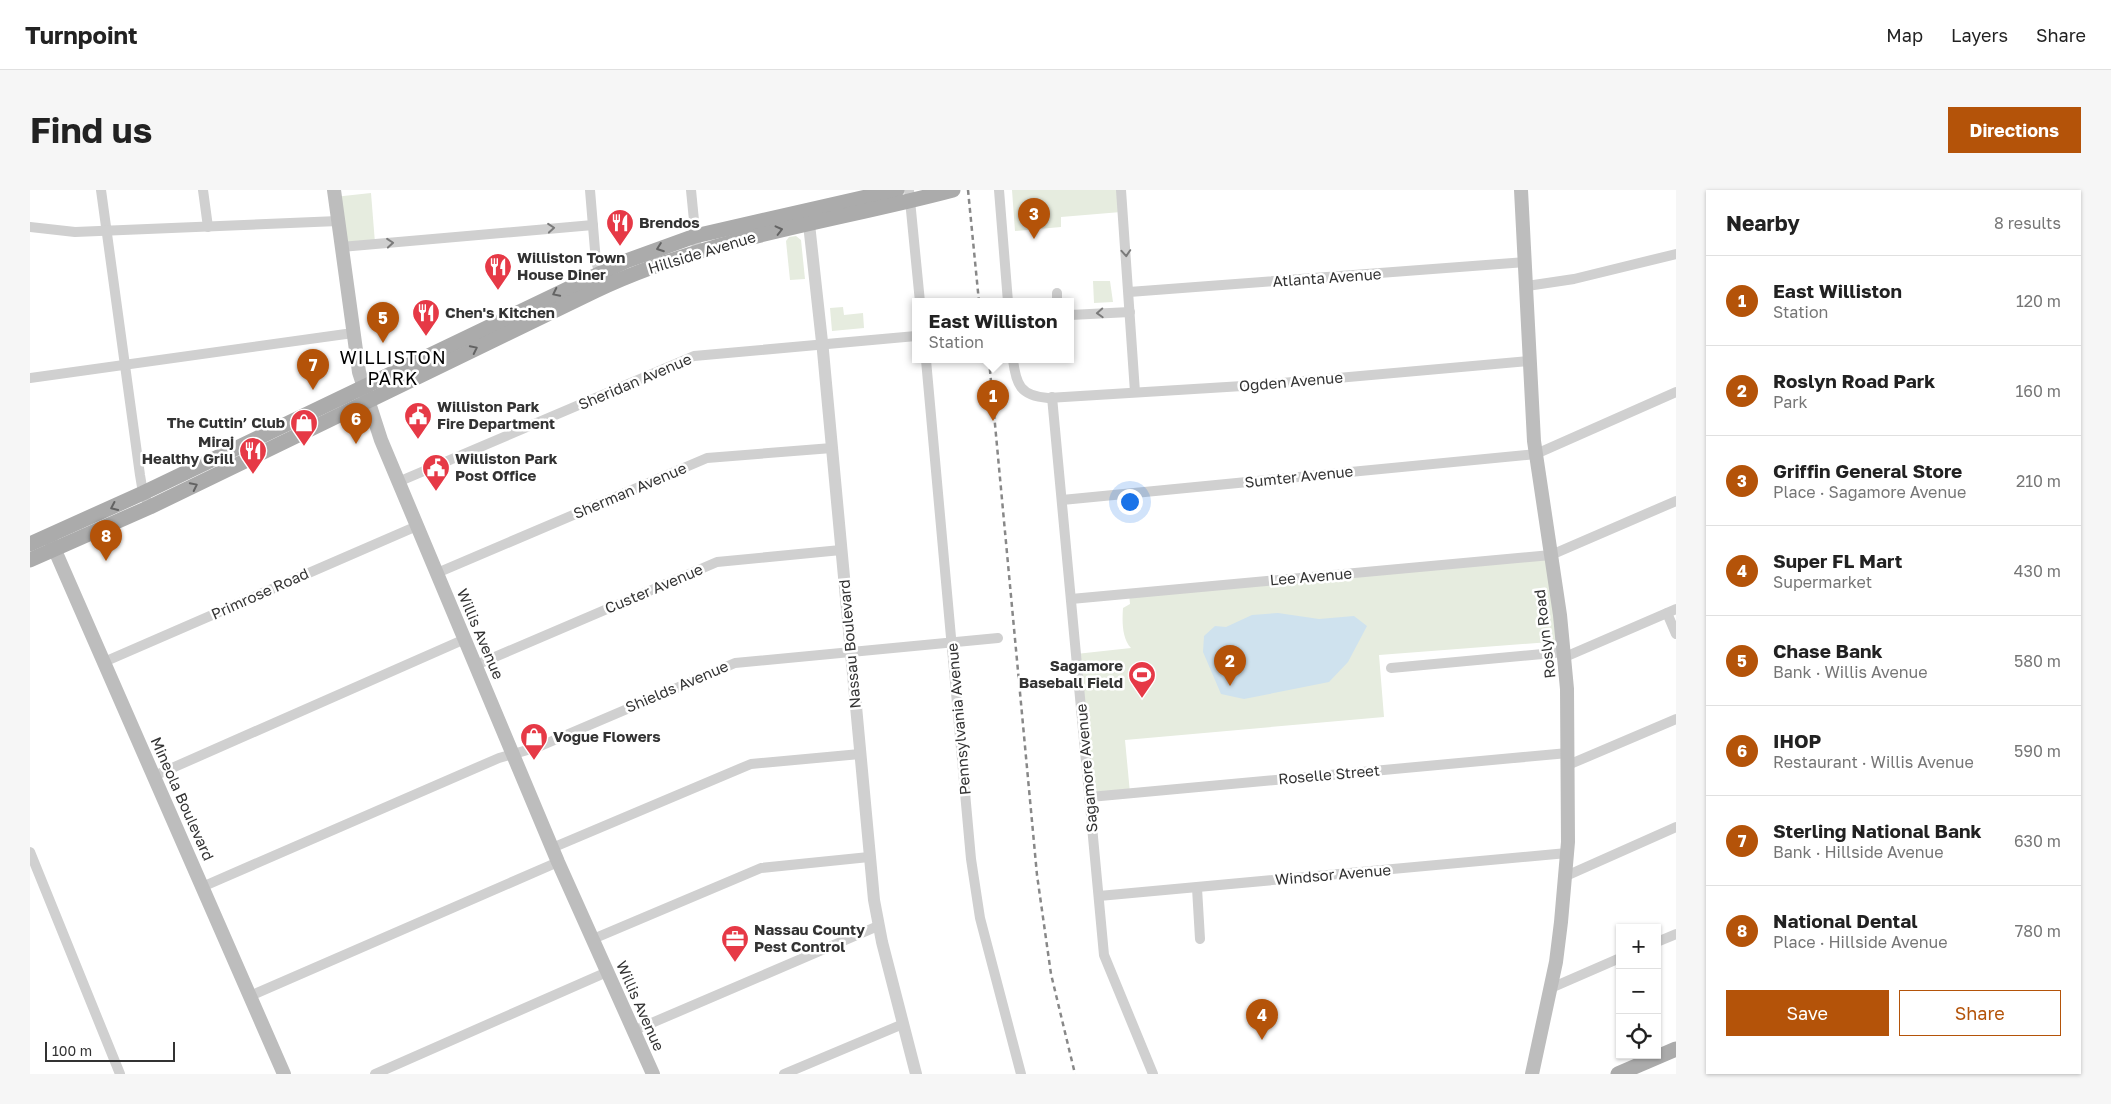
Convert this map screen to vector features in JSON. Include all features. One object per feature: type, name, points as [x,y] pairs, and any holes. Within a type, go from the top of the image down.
[{"type":"main road","name":"Willis Avenue","points":[[334,190],[353,334],[365,394],[416,526],[514,754],[552,848],[653,1074]]},
{"type":"main road","name":"Hillside Avenue","points":[[30,560],[52,543],[146,500],[603,279],[696,243],[808,217],[897,190]]},
{"type":"main road","name":"Hillside Avenue","points":[[876,197],[953,190]]},
{"type":"main road","name":"Roslyn Road","points":[[1521,190],[1526,262],[1529,361],[1536,454],[1552,555],[1564,654],[1568,759],[1566,876],[1559,945],[1532,1074]]},
{"type":"main road","name":"Hillside Avenue","points":[[30,544],[52,543]]},
{"type":"main road","name":"Mineola Boulevard","points":[[52,543],[284,1074]]},
{"type":"main road","points":[[1618,1074],[1676,1049]]},
{"type":"street","points":[[101,190],[146,500]]},
{"type":"street","points":[[203,190],[208,227]]},
{"type":"street","points":[[590,190],[596,262],[603,279]]},
{"type":"street","points":[[691,190],[696,243]]},
{"type":"street","points":[[999,190],[1008,298]]},
{"type":"street","points":[[1121,190],[1135,392]]},
{"type":"street","points":[[910,195],[920,298]]},
{"type":"street","name":"Nassau Boulevard","points":[[808,217],[878,926],[916,1074]]},
{"type":"street","points":[[30,227],[59,231],[106,231],[338,221]]},
{"type":"street","points":[[341,247],[593,225]]},
{"type":"street","points":[[1527,286],[1574,279],[1676,254]]},
{"type":"street","name":"Atlanta Avenue","points":[[1128,292],[1526,262]]},
{"type":"street","points":[[1074,315],[1130,312]]},
{"type":"street","points":[[30,378],[353,334]]},
{"type":"street","name":"Sheridan Avenue","points":[[398,482],[694,356],[912,336]]},
{"type":"street","name":"Ogden Avenue","points":[[1052,397],[1259,385],[1529,361]]},
{"type":"street","name":"Pennsylvania Avenue","points":[[926,363],[971,859],[980,918],[1021,1074]]},
{"type":"street","points":[[1013,363],[1015,376],[1020,387],[1037,397],[1052,397]]},
{"type":"street","name":"Sumter Avenue","points":[[1062,500],[1536,454],[1676,392]]},
{"type":"street","name":"Sagamore Avenue","points":[[1052,397],[1098,896],[1106,963],[1154,1074]]},
{"type":"street","name":"Sherman Avenue","points":[[437,573],[707,458],[832,448]]},
{"type":"street","name":"Lee Avenue","points":[[1071,599],[1552,555],[1676,501]]},
{"type":"street","name":"Primrose Road","points":[[104,662],[416,526]]},
{"type":"street","name":"Custer Avenue","points":[[476,665],[717,562],[841,550]]},
{"type":"street","points":[[1391,668],[1564,654],[1671,611],[1676,634]]},
{"type":"street","name":"Shields Avenue","points":[[202,887],[499,758],[538,746],[735,663],[998,638]]},
{"type":"street","points":[[154,776],[465,639]]},
{"type":"street","name":"Roselle Street","points":[[1090,797],[1568,759],[1676,719]]},
{"type":"street","points":[[552,848],[751,764],[860,754]]},
{"type":"street","points":[[1566,876],[1676,828]]},
{"type":"street","name":"Windsor Avenue","points":[[1098,896],[1567,853]]},
{"type":"street","points":[[30,854],[120,1074]]},
{"type":"street","points":[[593,939],[761,868],[870,857]]},
{"type":"street","points":[[250,996],[558,862]]},
{"type":"street","points":[[1197,888],[1200,938]]},
{"type":"street","points":[[633,1031],[878,926]]},
{"type":"street","points":[[1661,940],[1676,934]]},
{"type":"street","points":[[1551,988],[1616,960]]},
{"type":"street","points":[[375,1074],[607,972]]},
{"type":"street","points":[[784,1074],[903,1024]]},
{"type":"shaded area","points":[[1012,190],[1120,190],[1121,212],[1061,217],[1061,227],[1015,231]]},
{"type":"shaded area","points":[[371,193],[375,243],[341,247],[334,197]]},
{"type":"shaded area","points":[[796,236],[801,240],[805,279],[790,280],[786,241],[789,237]]},
{"type":"shaded area","points":[[1093,281],[1110,281],[1113,302],[1094,303]]},
{"type":"shaded area","points":[[843,307],[844,315],[863,313],[864,328],[832,331],[830,308]]},
{"type":"shaded area","points":[[1551,555],[1563,641],[1379,655],[1384,717],[1125,740],[1130,793],[1091,796],[1076,654],[1131,648],[1124,635],[1123,624],[1123,608],[1130,604],[1129,593]]},
{"type":"water","points":[[1278,613],[1319,619],[1354,616],[1367,626],[1348,662],[1329,682],[1244,699],[1221,694],[1203,652],[1204,636],[1215,626],[1226,627],[1252,615]]},
{"type":"railway","points":[[968,190],[979,298]]},
{"type":"railway","points":[[989,363],[1037,875],[1051,974],[1075,1074]]},
{"type":"place","name":"Griffin General Store","points":[[1034,239]]},
{"type":"place","name":"Brendos","points":[[620,247]]},
{"type":"place","name":"Williston Town House Diner","points":[[498,291]]},
{"type":"place","name":"Chen's Kitchen","points":[[426,337]]},
{"type":"place","name":"Chase Bank","points":[[383,343]]},
{"type":"place","name":"Sterling National Bank","points":[[313,390]]},
{"type":"place","name":"East Williston","points":[[993,421]]},
{"type":"place","name":"Williston Park Fire Department","points":[[418,440]]},
{"type":"place","name":"IHOP","points":[[356,444]]},
{"type":"place","name":"The Cuttin’ Club","points":[[304,447]]},
{"type":"place","name":"Miraj Healthy Grill","points":[[253,475]]},
{"type":"place","name":"Williston Park Post Office","points":[[436,492]]},
{"type":"place","name":"National Dental","points":[[106,561]]},
{"type":"place","name":"Roslyn Road Park","points":[[1230,686]]},
{"type":"place","name":"Sagamore Baseball Field","points":[[1142,699]]},
{"type":"place","name":"Vogue Flowers","points":[[534,761]]},
{"type":"place","name":"Nassau County Pest Control","points":[[735,963]]},
{"type":"place","name":"Super FL Mart","points":[[1262,1040]]},
{"type":"district","name":"WILLISTON PARK","points":[[393,368]]}]
